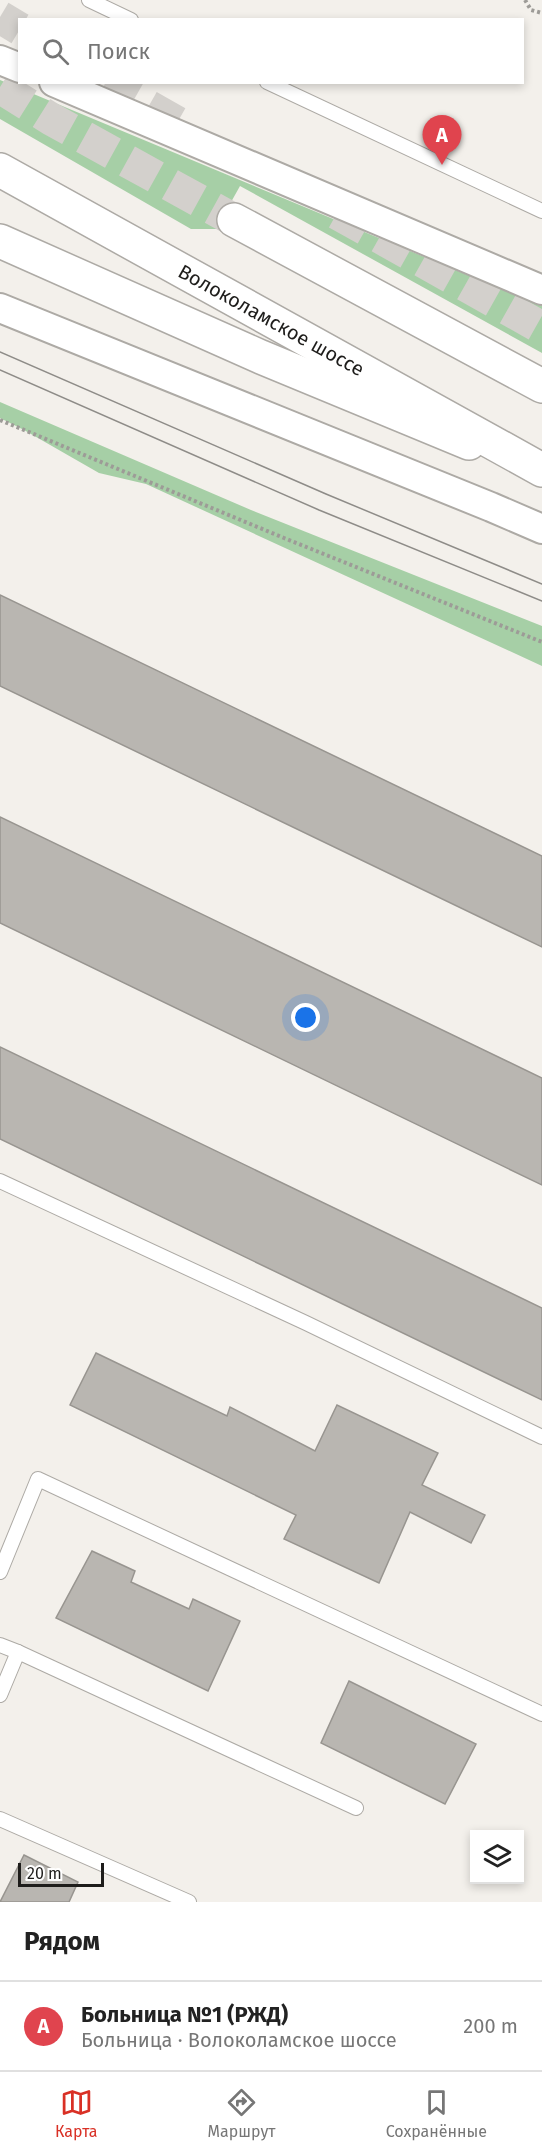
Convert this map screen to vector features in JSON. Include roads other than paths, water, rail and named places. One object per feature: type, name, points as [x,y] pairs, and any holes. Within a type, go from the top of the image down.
[{"type":"main road","name":"Волоколамское шоссе","points":[[0,170],[542,472]]},
{"type":"main road","points":[[234,220],[542,386]]},
{"type":"main road","name":"Волоколамское шоссе","points":[[0,241],[261,357],[542,472]]},
{"type":"street","points":[[0,60],[18,67]]},
{"type":"street","points":[[59,84],[542,290]]},
{"type":"street","points":[[0,308],[542,529]]},
{"type":"lane","points":[[89,0],[127,18]]},
{"type":"lane","points":[[271,84],[542,211]]},
{"type":"lane","points":[[0,1181],[306,1323],[542,1437]]},
{"type":"lane","points":[[0,1572],[38,1479],[542,1714]]},
{"type":"lane","points":[[0,1645],[356,1808]]},
{"type":"lane","points":[[0,1695],[18,1653]]},
{"type":"lane","points":[[0,1819],[189,1902]]},
{"type":"tunnel","points":[[0,17],[18,28]]},
{"type":"tunnel","points":[[110,84],[190,130]]},
{"type":"tunnel","points":[[0,87],[51,119],[234,220]]},
{"type":"tunnel","points":[[337,213],[542,328]]},
{"type":"tram line","points":[[0,352],[326,494],[542,584]]},
{"type":"tram line","points":[[0,370],[319,510],[542,601]]},
{"type":"place","name":"Больница №1 (РЖД)","points":[[442,165]]}]
